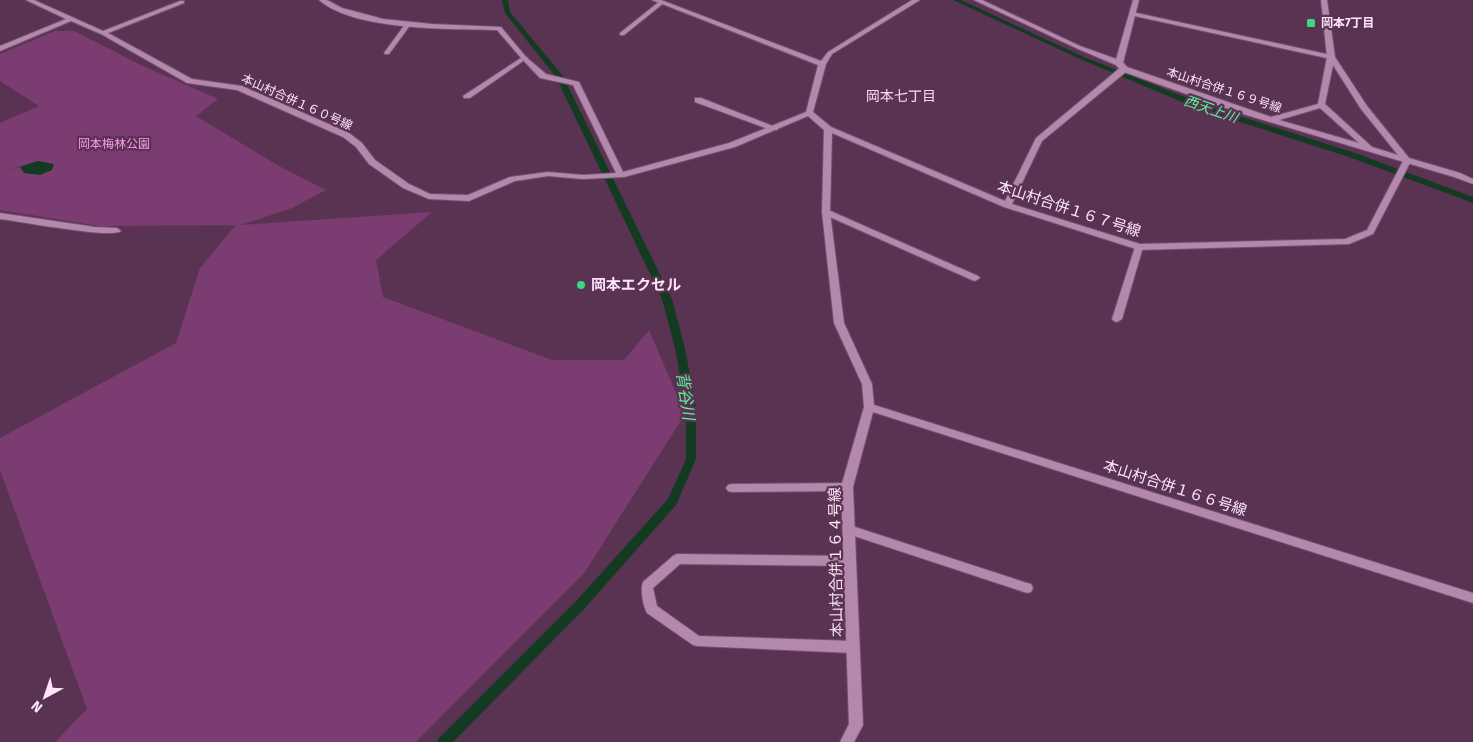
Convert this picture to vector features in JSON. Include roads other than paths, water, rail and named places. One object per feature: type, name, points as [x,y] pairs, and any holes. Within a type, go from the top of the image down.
[{"type":"street","name":"本山村合併１６０号線","points":[[29,0],[103,33],[190,81],[239,88],[346,135],[359,145],[372,162],[406,186],[429,196],[469,198],[513,179],[548,174],[583,177],[621,174],[732,145],[810,113]]},
{"type":"street","points":[[322,0],[331,6],[357,16],[408,24],[499,28],[524,58],[544,76],[576,84],[621,174]]},
{"type":"street","points":[[828,129],[810,113],[822,64],[830,53],[917,0]]},
{"type":"street","name":"本山村合併１６９号線","points":[[977,0],[1122,66],[1246,112],[1457,175],[1473,182]]},
{"type":"street","points":[[1007,205],[1039,140],[1110,80],[1122,66],[1136,0]]},
{"type":"street","points":[[1322,105],[1331,56],[1324,0]]},
{"type":"street","points":[[622,34],[658,1],[726,29],[822,64]]},
{"type":"street","points":[[103,33],[182,2]]},
{"type":"street","points":[[1132,14],[1331,56],[1364,107],[1407,161]]},
{"type":"street","points":[[0,49],[71,19]]},
{"type":"street","points":[[387,52],[408,24]]},
{"type":"street","points":[[467,96],[524,58]]},
{"type":"street","points":[[698,100],[774,128]]},
{"type":"street","points":[[1273,119],[1322,105]]},
{"type":"street","points":[[1322,105],[1372,150]]},
{"type":"street","name":"本山村合併１６７号線","points":[[828,129],[1007,205],[1139,247],[1346,242],[1370,232],[1407,161]]},
{"type":"street","name":"本山村合併１６４号線","points":[[828,129],[826,212],[839,323],[867,384],[869,407],[847,487],[856,725],[847,742]]},
{"type":"street","points":[[826,212],[976,278]]},
{"type":"street","points":[[0,216],[95,230],[117,231]]},
{"type":"street","points":[[1118,319],[1139,247]]},
{"type":"street","name":"本山村合併１６６号線","points":[[869,407],[1473,598]]},
{"type":"street","points":[[732,488],[847,487]]},
{"type":"street","points":[[849,530],[1027,588]]},
{"type":"street","points":[[850,561],[676,559],[647,586],[651,609],[697,641],[853,647]]},
{"type":"waterway","name":"背谷川","points":[[444,742],[581,604],[672,502],[691,459],[691,408],[680,348],[667,299],[559,76],[507,12],[505,0]]},
{"type":"waterway","name":"西天上川","points":[[956,0],[1082,58],[1202,107],[1352,155],[1473,200]]},
{"type":"place","name":"岡本7丁目","points":[[1311,23]]},
{"type":"place","name":"岡本エクセル","points":[[581,285]]},
{"type":"district","name":"岡本七丁目","points":[[901,96]]},
{"type":"park label","name":"岡本梅林公園","points":[[114,144]]}]
